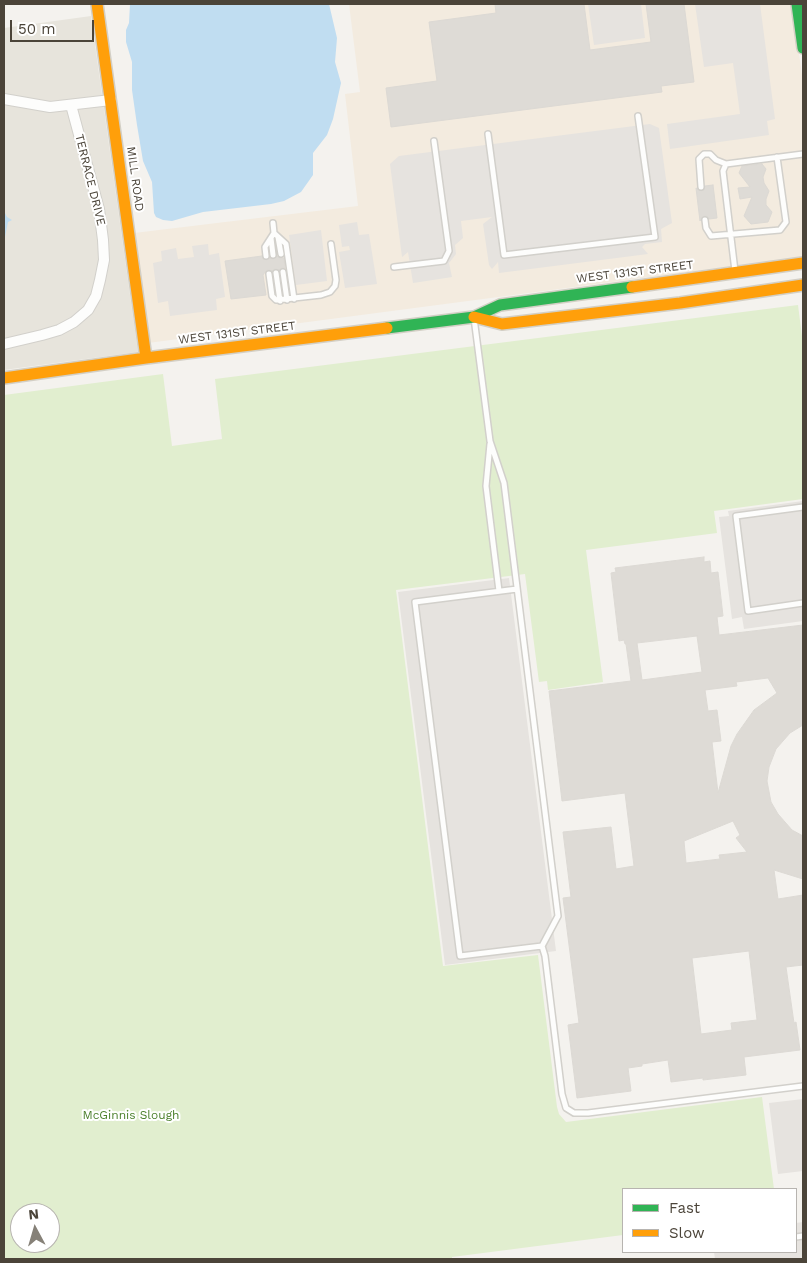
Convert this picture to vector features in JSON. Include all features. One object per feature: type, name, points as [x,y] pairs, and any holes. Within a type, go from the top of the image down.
[{"type":"main road","name":"MILL ROAD","points":[[97,4],[146,358]]},
{"type":"main road","points":[[797,4],[803,48]]},
{"type":"main road","name":"WEST 131ST STREET","points":[[4,378],[146,358],[474,317],[500,305],[803,263]]},
{"type":"main road","name":"WEST 131ST STREET","points":[[474,317],[502,324],[803,286]]},
{"type":"street","points":[[4,99],[50,107],[111,100]]},
{"type":"street","name":"TERRACE DRIVE","points":[[4,344],[59,330],[74,322],[88,310],[96,296],[104,260],[99,209],[71,105]]},
{"type":"lane","points":[[488,134],[504,256],[655,237],[638,116]]},
{"type":"lane","points":[[394,267],[444,261],[449,250],[434,141]]},
{"type":"lane","points":[[701,187],[699,160],[704,154],[710,154],[716,160],[726,164],[803,154]]},
{"type":"lane","points":[[705,220],[706,228],[711,236],[780,230],[786,222],[777,157]]},
{"type":"lane","points":[[726,164],[722,171],[735,273]]},
{"type":"lane","points":[[273,223],[273,255]]},
{"type":"lane","points":[[272,236],[286,244],[294,299]]},
{"type":"lane","points":[[266,256],[265,247],[272,236]]},
{"type":"lane","points":[[278,238],[281,254]]},
{"type":"lane","points":[[268,274],[272,296],[280,301],[322,295],[334,290],[336,280],[331,244]]},
{"type":"lane","points":[[283,272],[287,300]]},
{"type":"lane","points":[[276,273],[280,301]]},
{"type":"lane","points":[[474,317],[490,441],[504,483],[558,916],[542,946],[545,956],[562,1094],[566,1108],[574,1113],[588,1113],[803,1086]]},
{"type":"lane","points":[[490,441],[486,486],[499,591]]},
{"type":"lane","points":[[803,507],[736,516],[748,611],[803,603]]},
{"type":"lane","points":[[517,589],[415,602],[460,956],[542,946]]},
{"type":"shaded area","points":[[349,4],[792,4],[803,82],[803,257],[148,343],[134,233],[358,206],[345,94],[360,92]]},
{"type":"shaded area","points":[[588,4],[641,4],[645,38],[594,45]]},
{"type":"shaded area","points":[[695,4],[760,4],[775,119],[767,121],[769,135],[670,149],[667,124],[740,114],[733,63],[704,67]]},
{"type":"shaded area","points":[[91,16],[138,352],[4,370],[4,28]]},
{"type":"shaded area","points":[[650,124],[659,128],[672,223],[661,229],[662,242],[645,244],[642,247],[648,254],[499,273],[498,262],[492,269],[489,265],[483,224],[492,217],[461,221],[463,238],[455,245],[456,254],[449,263],[452,277],[413,283],[408,252],[402,257],[390,164],[399,156]]},
{"type":"shaded area","points":[[357,222],[359,235],[369,234],[377,284],[345,288],[339,252],[350,250],[349,246],[342,247],[339,225]]},
{"type":"shaded area","points":[[321,230],[327,281],[296,285],[289,235]]},
{"type":"shaded area","points":[[208,244],[209,255],[219,253],[225,297],[216,299],[217,310],[170,316],[168,301],[158,303],[153,263],[162,261],[161,251],[176,248],[178,259],[194,257],[192,246]]},
{"type":"shaded area","points":[[803,501],[803,621],[744,629],[742,617],[732,619],[719,517],[729,516],[728,511]]},
{"type":"shaded area","points":[[509,578],[556,951],[445,965],[398,592]]},
{"type":"shaded area","points":[[803,1099],[803,1171],[778,1174],[769,1103]]},
{"type":"shaded area","points":[[803,1222],[803,1259],[715,1259],[714,1253],[797,1253],[797,1223]]},
{"type":"green space","name":"McGinnis Slough","points":[[798,305],[803,344],[803,499],[714,511],[717,533],[586,550],[603,682],[548,690],[547,681],[539,682],[525,574],[396,590],[443,966],[538,955],[557,1107],[559,1114],[566,1122],[762,1097],[774,1188],[622,1188],[622,1235],[452,1257],[452,1259],[4,1259],[4,395],[163,374],[172,446],[222,439],[215,379]]},
{"type":"water","points":[[130,4],[329,4],[337,38],[335,62],[341,83],[333,119],[327,135],[313,153],[313,175],[301,192],[284,201],[271,204],[203,212],[172,221],[156,217],[154,213],[152,182],[143,161],[132,90],[132,62],[126,42]]},
{"type":"water","points":[[4,211],[7,217],[12,220],[8,222],[4,242]]},
{"type":"building","points":[[495,4],[584,4],[590,50],[651,42],[646,4],[684,4],[694,82],[661,86],[662,92],[391,127],[386,88],[437,81],[429,22],[496,13]]},
{"type":"building","points":[[762,164],[766,169],[763,177],[764,183],[769,191],[766,205],[772,212],[768,222],[751,224],[744,216],[752,197],[740,199],[738,188],[750,187],[739,173],[742,166]]},
{"type":"building","points":[[713,185],[717,218],[709,219],[707,216],[704,216],[700,221],[696,188],[702,191],[705,186]]},
{"type":"building","points":[[262,256],[266,260],[274,259],[277,256],[284,258],[285,268],[268,270],[263,275],[266,295],[231,299],[225,261]]},
{"type":"building","points":[[704,557],[704,562],[710,561],[711,573],[718,572],[723,616],[717,617],[719,635],[803,625],[803,725],[790,733],[776,749],[769,767],[767,781],[771,802],[778,814],[792,830],[803,836],[803,879],[774,870],[778,899],[803,895],[803,965],[786,967],[800,1050],[744,1057],[746,1075],[703,1080],[703,1078],[671,1082],[668,1060],[642,1064],[642,1066],[628,1068],[631,1091],[577,1098],[568,1025],[579,1023],[563,898],[571,897],[563,832],[611,827],[616,869],[634,866],[625,793],[562,801],[549,691],[631,681],[626,644],[624,640],[619,641],[611,573],[616,572],[615,568]],"holes":[[[697,636],[702,672],[642,680],[637,643]],[[768,678],[777,693],[754,710],[737,734],[731,746],[718,793],[712,742],[721,741],[717,710],[708,711],[705,690],[737,686],[736,682]],[[733,821],[740,835],[736,838],[747,852],[719,855],[720,859],[686,863],[684,841]],[[749,951],[757,1020],[731,1023],[732,1030],[701,1034],[692,958]]]},
{"type":"traffic: fast","points":[[797,4],[803,48]]},
{"type":"traffic: fast","points":[[387,328],[474,317],[500,305],[632,287]]},
{"type":"traffic: slow","points":[[97,4],[146,358]]},
{"type":"traffic: slow","points":[[632,287],[803,263]]},
{"type":"traffic: slow","points":[[474,317],[502,324],[680,303],[803,285]]},
{"type":"traffic: slow","points":[[4,378],[387,328]]}]
